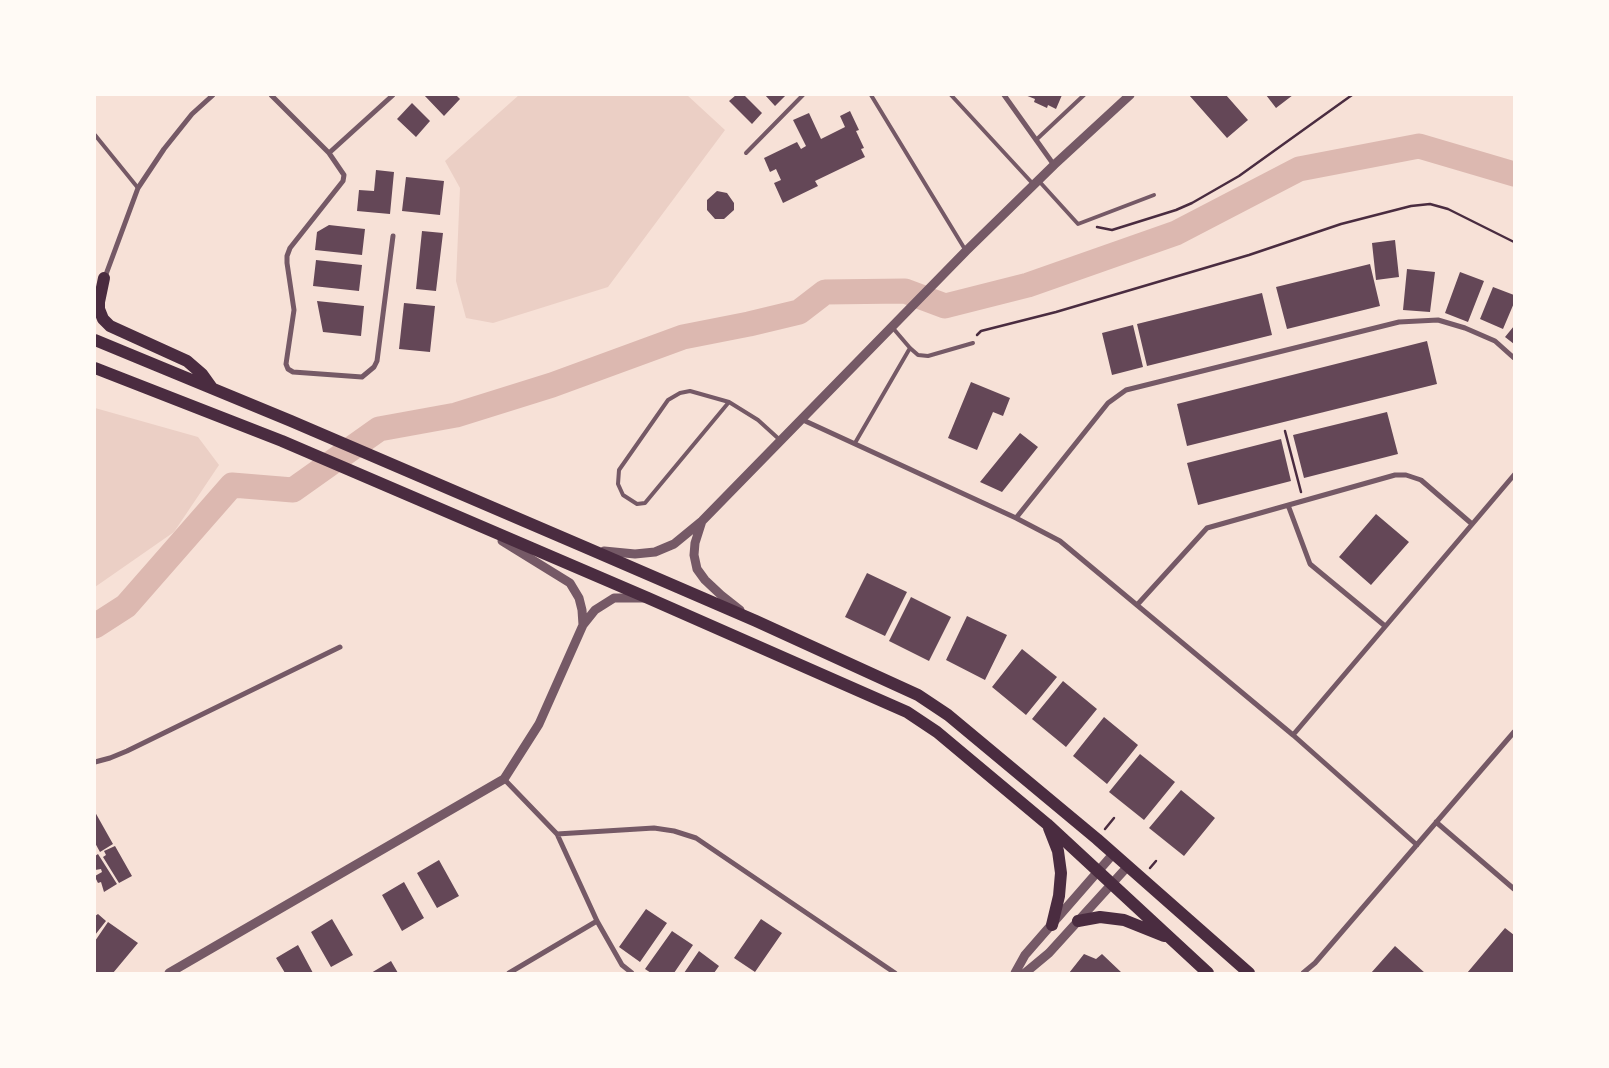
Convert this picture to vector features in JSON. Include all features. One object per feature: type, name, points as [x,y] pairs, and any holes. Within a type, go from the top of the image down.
[{"type":"main road","points":[[95,289],[104,278]]},
{"type":"main road","points":[[104,278],[99,302],[103,319],[110,326],[187,361],[202,374],[212,388]]},
{"type":"main road","points":[[95,340],[291,421],[587,548],[756,621],[918,695],[948,715],[1114,853],[1249,973]]},
{"type":"main road","points":[[95,368],[282,442],[648,598],[906,712],[937,732],[1047,824],[1208,973]]},
{"type":"main road","points":[[1047,824],[1058,850],[1061,873],[1059,896],[1052,925]]},
{"type":"main road","points":[[1078,921],[1100,917],[1124,920],[1171,938]]},
{"type":"street","points":[[104,278],[138,188],[164,149],[192,114],[214,95]]},
{"type":"street","points":[[271,95],[329,153],[344,173],[343,181],[290,248],[287,256],[294,310],[286,364],[288,369],[293,372],[362,377],[374,367],[377,361],[393,236]]},
{"type":"street","points":[[329,153],[393,95]]},
{"type":"street","points":[[1004,95],[1054,165]]},
{"type":"street","points":[[587,548],[614,553],[635,554],[655,552],[674,544],[702,521],[803,420],[966,251],[1036,182],[1130,95]]},
{"type":"street","points":[[1016,518],[1108,403],[1126,390],[1399,322],[1438,320],[1465,328],[1495,341],[1514,358]]},
{"type":"street","points":[[803,420],[1016,518],[1060,541],[1292,735],[1416,845]]},
{"type":"street","points":[[1137,604],[1207,528],[1394,475],[1406,475],[1421,480],[1472,524]]},
{"type":"street","points":[[1292,735],[1514,475]]},
{"type":"street","points":[[1288,504],[1310,564],[1385,626]]},
{"type":"street","points":[[702,521],[695,543],[696,569],[720,595],[756,621]]},
{"type":"street","points":[[482,528],[570,583],[582,610],[583,625]]},
{"type":"street","points":[[169,973],[504,779],[539,724],[583,625],[595,610],[614,598],[648,598]]},
{"type":"street","points":[[95,762],[127,751],[340,647]]},
{"type":"street","points":[[1303,973],[1314,963],[1514,732]]},
{"type":"street","points":[[504,779],[557,834],[597,921],[622,965],[632,973]]},
{"type":"street","points":[[1436,822],[1514,889]]},
{"type":"street","points":[[557,834],[654,828],[674,831],[696,838],[895,973]]},
{"type":"street","points":[[1015,973],[1025,955],[1114,853]]},
{"type":"street","points":[[1024,973],[1049,953],[1128,866]]},
{"type":"street","points":[[509,973],[597,921]]},
{"type":"street","points":[[1309,973],[1314,963]]},
{"type":"lane","points":[[746,153],[803,95]]},
{"type":"lane","points":[[871,95],[966,251]]},
{"type":"lane","points":[[951,95],[1078,224],[1154,195]]},
{"type":"lane","points":[[1036,140],[1084,95]]},
{"type":"lane","points":[[95,135],[138,188]]},
{"type":"lane","points":[[892,327],[910,348],[918,354],[928,356],[973,343]]},
{"type":"lane","points":[[854,443],[910,348]]},
{"type":"lane","points":[[729,402],[645,503],[637,504],[623,496],[618,484],[619,470],[668,400],[680,393],[690,391],[729,402],[758,420],[782,441]]},
{"type":"path","points":[[1078,224],[1112,230],[1176,210],[1192,203],[1239,176],[1352,95]]},
{"type":"path","points":[[973,343],[981,331],[1056,312],[1250,255],[1341,224],[1411,206],[1430,204],[1448,209],[1514,242]]},
{"type":"path","points":[[1285,430],[1303,500]]},
{"type":"shaded area","points":[[519,95],[687,95],[725,130],[608,287],[493,323],[466,318],[456,281],[460,188],[445,161]]},
{"type":"shaded area","points":[[95,408],[198,437],[219,465],[174,532],[95,587]]},
{"type":"building","points":[[424,95],[456,95],[460,99],[444,116]]},
{"type":"building","points":[[736,95],[744,95],[762,113],[752,124],[729,101]]},
{"type":"building","points":[[765,95],[786,95],[775,106]]},
{"type":"building","points":[[1025,95],[1062,95],[1056,109],[1048,105],[1047,108],[1034,102],[1035,99]]},
{"type":"building","points":[[1189,95],[1226,95],[1248,120],[1227,138]]},
{"type":"building","points":[[1266,95],[1293,95],[1276,108]]},
{"type":"building","points":[[412,103],[430,121],[416,137],[397,119]]},
{"type":"building","points":[[850,111],[859,130],[856,131],[864,148],[861,149],[865,157],[815,181],[818,186],[783,203],[774,183],[781,180],[776,169],[770,172],[764,158],[797,142],[801,149],[806,146],[793,120],[809,113],[821,139],[845,127],[840,116]]},
{"type":"building","points":[[376,170],[394,172],[390,214],[357,211],[359,190],[374,191]]},
{"type":"building","points":[[406,177],[444,181],[440,215],[402,211]]},
{"type":"building","points":[[717,191],[727,193],[734,203],[734,210],[724,219],[715,219],[707,210],[707,200]]},
{"type":"building","points":[[329,225],[365,229],[362,255],[315,250],[317,232]]},
{"type":"building","points":[[422,231],[443,233],[436,291],[416,289]]},
{"type":"building","points":[[1395,240],[1399,277],[1376,280],[1372,243]]},
{"type":"building","points":[[316,260],[362,265],[359,291],[313,286]]},
{"type":"building","points":[[1370,264],[1380,306],[1287,329],[1276,287]]},
{"type":"building","points":[[1407,269],[1435,272],[1430,312],[1403,310]]},
{"type":"building","points":[[1460,272],[1484,281],[1468,322],[1445,313]]},
{"type":"building","points":[[1493,287],[1514,295],[1514,303],[1503,329],[1480,319]]},
{"type":"building","points":[[1262,293],[1272,335],[1147,366],[1137,324]]},
{"type":"building","points":[[317,301],[364,306],[361,336],[323,332]]},
{"type":"building","points":[[404,303],[435,306],[430,352],[399,349]]},
{"type":"building","points":[[1133,325],[1143,367],[1112,375],[1102,333]]},
{"type":"building","points":[[1514,326],[1514,344],[1505,337]]},
{"type":"building","points":[[1427,341],[1437,384],[1187,446],[1177,404]]},
{"type":"building","points":[[971,382],[1010,398],[1003,416],[993,412],[977,450],[948,438]]},
{"type":"building","points":[[1387,412],[1398,454],[1304,478],[1293,435]]},
{"type":"building","points":[[1020,433],[1038,447],[1002,492],[980,482]]},
{"type":"building","points":[[1281,439],[1291,481],[1198,505],[1187,463]]},
{"type":"building","points":[[1376,514],[1409,542],[1371,585],[1339,557]]},
{"type":"building","points":[[867,573],[907,592],[885,636],[845,617]]},
{"type":"building","points":[[911,597],[951,617],[929,661],[889,641]]},
{"type":"building","points":[[967,616],[1007,635],[985,680],[946,660]]},
{"type":"building","points":[[1022,649],[1057,677],[1026,715],[992,687]]},
{"type":"building","points":[[1063,681],[1097,709],[1066,747],[1032,719]]},
{"type":"building","points":[[1104,717],[1138,745],[1107,784],[1073,756]]},
{"type":"building","points":[[1140,754],[1175,782],[1144,820],[1109,792]]},
{"type":"building","points":[[1181,790],[1215,818],[1184,856],[1149,828]]},
{"type":"building","points":[[95,812],[113,844],[100,852],[95,843]]},
{"type":"building","points":[[115,846],[132,876],[119,883],[103,857],[106,855],[104,851]]},
{"type":"building","points":[[98,854],[117,884],[104,892],[101,882],[98,883],[95,877],[102,872],[101,869],[95,870],[95,856]]},
{"type":"building","points":[[439,860],[459,896],[437,908],[417,873]]},
{"type":"building","points":[[404,882],[424,918],[402,931],[382,895]]},
{"type":"building","points":[[646,909],[667,923],[640,962],[619,947]]},
{"type":"building","points":[[98,914],[106,921],[95,935],[95,916]]},
{"type":"building","points":[[332,919],[353,955],[331,967],[311,932]]},
{"type":"building","points":[[761,919],[782,933],[755,972],[734,958]]},
{"type":"building","points":[[108,922],[138,943],[113,973],[95,973],[95,941]]},
{"type":"building","points":[[1505,928],[1514,935],[1514,973],[1467,973]]},
{"type":"building","points":[[672,931],[693,945],[674,973],[651,973],[645,969]]},
{"type":"building","points":[[298,945],[313,973],[285,973],[276,958]]},
{"type":"building","points":[[1395,946],[1425,973],[1371,973]]},
{"type":"building","points":[[699,951],[719,966],[714,973],[684,973]]},
{"type":"building","points":[[1084,954],[1096,959],[1102,954],[1122,973],[1069,973]]},
{"type":"building","points":[[391,961],[398,973],[371,973]]},
{"type":"waterway","points":[[95,626],[126,606],[232,485],[293,490],[379,429],[456,415],[552,385],[683,337],[799,312],[825,292],[905,291],[945,306],[1028,285],[1176,233],[1299,169],[1419,146],[1514,174]]}]
